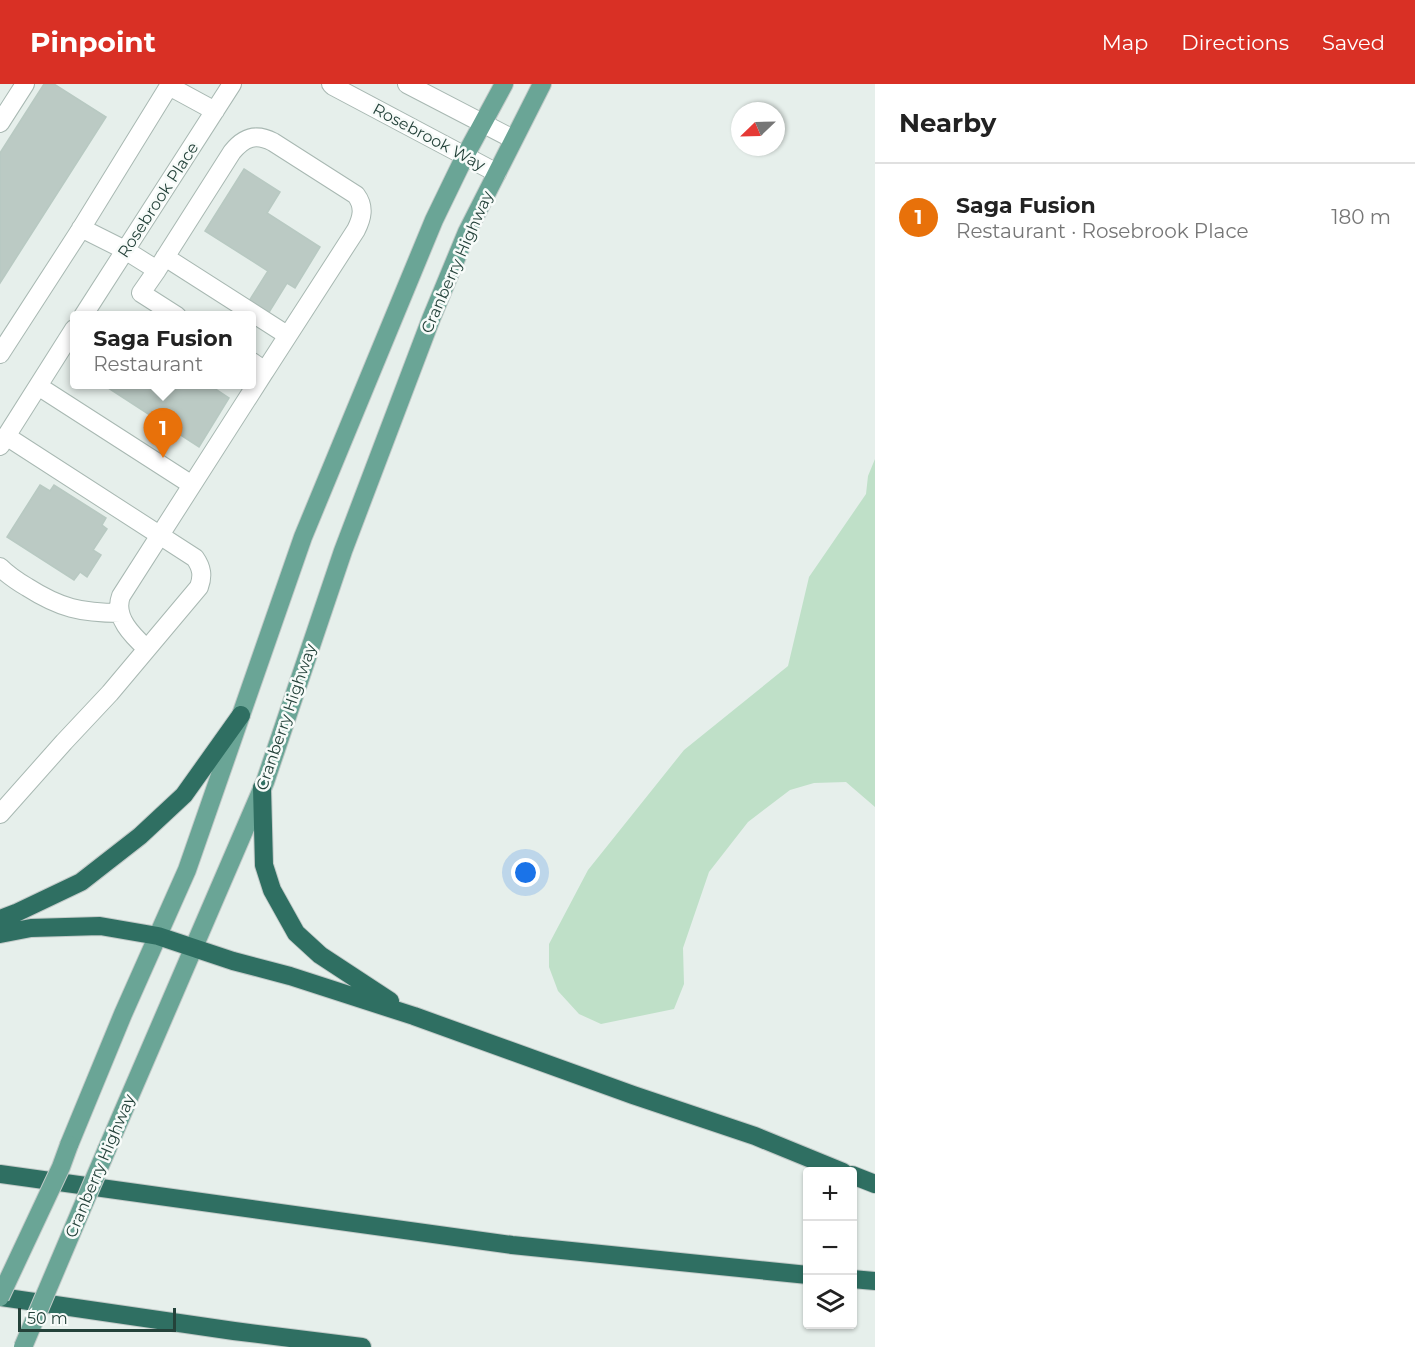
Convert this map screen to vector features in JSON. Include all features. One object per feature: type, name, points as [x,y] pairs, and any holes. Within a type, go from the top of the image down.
[{"type":"highway","points":[[0,919],[81,882],[140,836],[184,795],[242,715]]},
{"type":"highway","points":[[262,788],[264,865],[272,890],[296,933],[320,955],[414,1016]]},
{"type":"highway","points":[[0,934],[31,928],[100,926],[158,936],[414,1016],[633,1095],[755,1136],[831,1167]]},
{"type":"highway","points":[[0,1174],[512,1245],[803,1275]]},
{"type":"highway","points":[[857,1177],[875,1184]]},
{"type":"highway","points":[[857,1279],[875,1281]]},
{"type":"highway","points":[[0,1297],[362,1347]]},
{"type":"main road","points":[[0,1297],[61,1167],[187,870],[303,537],[434,220],[504,84]]},
{"type":"main road","name":"Cranberry Highway","points":[[23,1347],[262,788],[343,551],[431,319],[467,232],[542,84]]},
{"type":"street","points":[[0,123],[25,84]]},
{"type":"street","name":"Rosebrook Place","points":[[86,311],[232,84]]},
{"type":"street","name":"Rosebrook Way","points":[[331,84],[497,173]]},
{"type":"street","points":[[406,84],[513,139]]},
{"type":"street","points":[[0,354],[169,86],[215,111]]},
{"type":"street","points":[[170,311],[141,293],[232,152],[248,138],[259,136],[269,139],[356,195],[362,207],[361,221],[356,230],[288,335],[258,366]]},
{"type":"street","points":[[81,228],[125,250],[161,263],[246,311]]},
{"type":"street","points":[[256,317],[288,335]]},
{"type":"street","points":[[0,814],[147,649],[199,587],[202,580],[200,564],[195,558],[3,441],[70,337]]},
{"type":"street","points":[[38,386],[192,485]]},
{"type":"street","points":[[147,649],[131,633],[120,613],[118,606],[121,596],[192,485],[245,389]]},
{"type":"street","points":[[0,567],[44,598],[61,606],[95,613],[120,613]]},
{"type":"green space","points":[[875,459],[875,807],[846,782],[814,783],[790,790],[748,822],[709,872],[683,948],[684,984],[674,1009],[601,1024],[579,1014],[558,991],[549,967],[549,944],[588,870],[684,750],[788,666],[809,577],[866,494],[868,476]]},
{"type":"building","points":[[44,84],[54,84],[106,117],[0,283],[0,153]]},
{"type":"building","points":[[244,169],[280,192],[267,213],[320,247],[295,288],[287,283],[268,314],[249,301],[268,271],[205,231]]},
{"type":"building","points":[[110,389],[216,389],[229,398],[199,447]]},
{"type":"building","points":[[40,485],[50,491],[54,485],[106,518],[102,525],[107,529],[93,550],[101,555],[87,577],[80,572],[74,580],[7,537]]},
{"type":"place","name":"Saga Fusion","points":[[163,458]]}]
